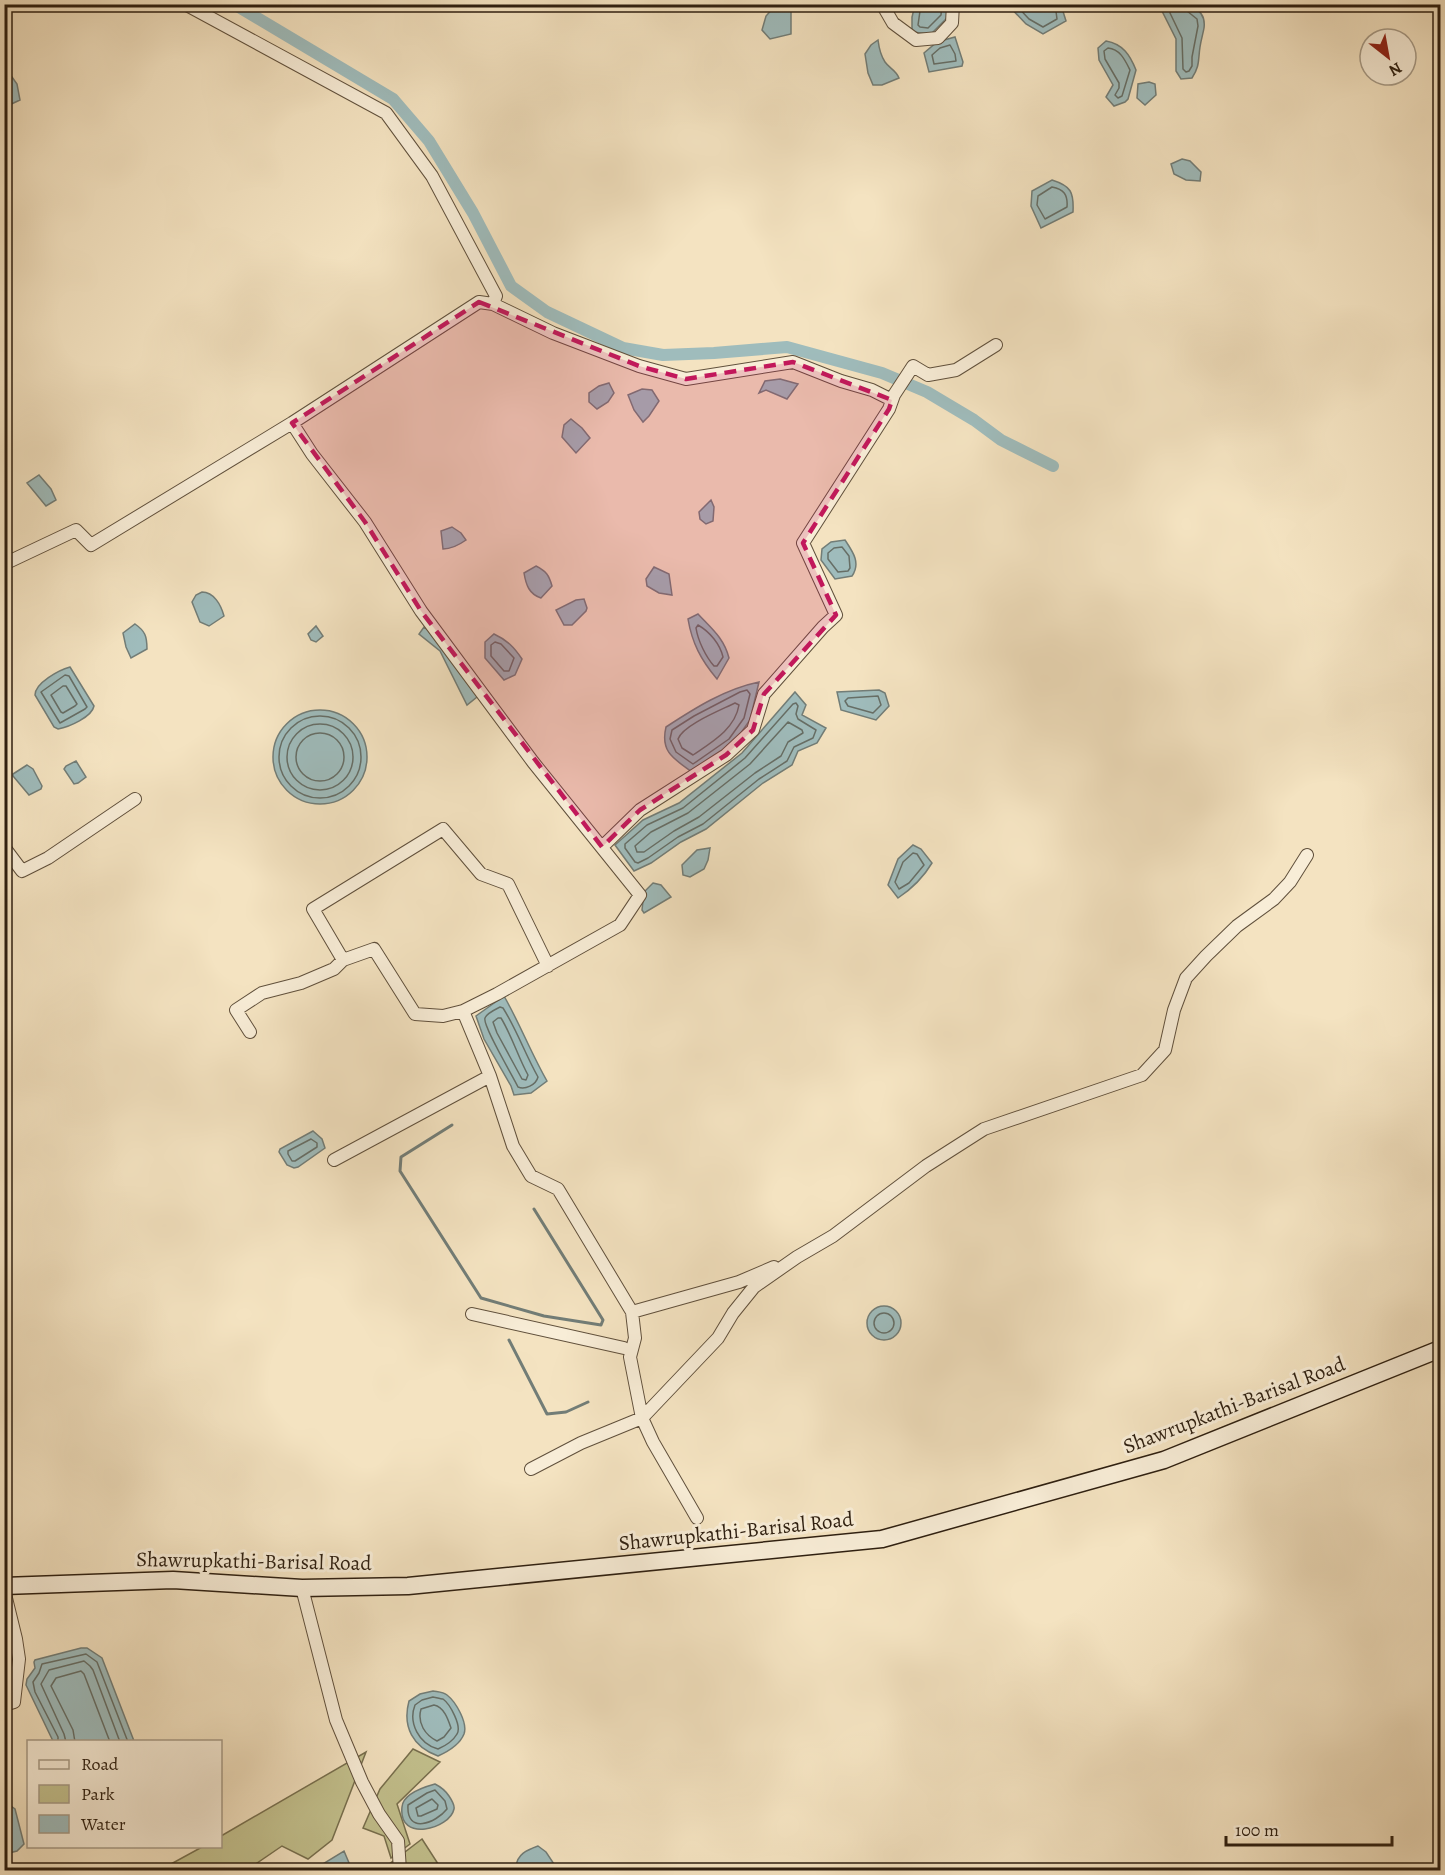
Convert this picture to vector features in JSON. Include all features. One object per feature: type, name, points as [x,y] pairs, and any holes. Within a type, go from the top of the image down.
[{"type":"main road","name":"Shawrupkathi-Barisal Road","points":[[4,1588],[173,1580],[302,1588],[408,1586],[882,1539],[1164,1460],[1440,1349]]},
{"type":"street","points":[[185,4],[386,113],[432,176],[496,296],[493,304]]},
{"type":"street","points":[[882,4],[893,23],[916,40],[938,38],[952,23],[953,4]]},
{"type":"street","points":[[4,564],[76,530],[91,544],[292,423],[479,302],[493,304],[553,333],[639,366],[686,379],[793,362],[841,381],[893,397]]},
{"type":"street","points":[[602,847],[640,810],[726,755],[753,730],[764,694],[836,615],[803,543],[889,409],[893,397],[913,366],[928,375],[956,370],[996,345]]},
{"type":"street","points":[[250,1032],[236,1010],[262,993],[301,983],[334,969],[343,960],[374,949],[415,1014],[444,1016],[463,1011],[620,925],[640,895],[533,762],[421,611],[365,522],[312,454],[292,423]]},
{"type":"street","points":[[4,847],[22,871],[48,858],[135,799]]},
{"type":"street","points":[[343,960],[313,909],[442,829],[481,874],[508,884],[548,966]]},
{"type":"street","points":[[531,1469],[581,1443],[642,1418],[718,1338],[754,1287],[797,1257],[833,1236],[926,1166],[984,1129],[1142,1075],[1165,1050],[1174,1010],[1186,978],[1237,926],[1274,899],[1290,882],[1307,855]]},
{"type":"street","points":[[463,1011],[490,1077],[513,1146],[531,1176],[558,1189],[632,1312],[635,1338],[630,1357],[642,1418],[653,1442],[697,1518]]},
{"type":"street","points":[[334,1160],[490,1077]]},
{"type":"street","points":[[632,1312],[739,1282],[797,1257]]},
{"type":"street","points":[[472,1314],[624,1348]]},
{"type":"street","points":[[4,1588],[19,1659],[14,1702],[4,1705]]},
{"type":"street","points":[[302,1588],[336,1720],[362,1782],[379,1814],[398,1841],[400,1870]]},
{"type":"highlighted area","points":[[479,302],[639,366],[686,379],[793,362],[892,400],[889,409],[803,543],[836,615],[764,694],[753,730],[726,755],[640,810],[602,847],[421,611],[365,522],[292,423]]},
{"type":"green space","points":[[413,1749],[440,1762],[397,1804],[410,1844],[391,1858],[384,1836],[363,1828],[380,1789]]},
{"type":"green space","points":[[366,1752],[332,1840],[308,1859],[282,1846],[247,1870],[160,1870],[200,1848],[222,1848],[222,1835]]},
{"type":"green space","points":[[422,1839],[442,1870],[391,1870],[388,1865]]},
{"type":"water","points":[[915,5],[948,5],[948,17],[931,34],[912,32]]},
{"type":"water","points":[[1008,5],[1061,5],[1066,21],[1043,34],[1026,24]]},
{"type":"water","points":[[1167,5],[1187,6],[1198,10],[1204,20],[1198,63],[1192,78],[1181,79],[1176,71],[1176,39],[1162,11]]},
{"type":"water","points":[[775,6],[791,9],[791,34],[770,39],[762,30],[766,16]]},
{"type":"water","points":[[955,37],[963,62],[962,66],[929,72],[924,53],[937,42]]},
{"type":"water","points":[[878,40],[884,60],[899,78],[882,85],[873,85],[868,73],[865,54]]},
{"type":"water","points":[[1106,41],[1112,42],[1125,51],[1136,70],[1128,99],[1114,106],[1106,97],[1113,85],[1099,60],[1098,48]]},
{"type":"water","points":[[12,77],[17,84],[20,100],[5,107],[5,79]]},
{"type":"water","points":[[1149,82],[1155,84],[1156,95],[1145,105],[1137,98],[1138,84]]},
{"type":"water","points":[[1182,159],[1190,161],[1201,172],[1200,181],[1186,180],[1174,174],[1171,164]]},
{"type":"water","points":[[1052,180],[1067,187],[1070,191],[1073,199],[1073,212],[1041,228],[1031,206],[1032,191]]},
{"type":"water","points":[[780,379],[798,384],[787,399],[766,390],[759,393],[765,381]]},
{"type":"water","points":[[609,383],[614,393],[608,402],[597,409],[589,402],[589,393]]},
{"type":"water","points":[[642,389],[652,390],[659,401],[643,422],[634,410],[628,395]]},
{"type":"water","points":[[571,419],[590,438],[576,453],[562,437],[564,425]]},
{"type":"water","points":[[39,475],[51,489],[56,500],[46,506],[27,483]]},
{"type":"water","points":[[711,500],[714,507],[713,521],[706,524],[700,519],[699,512]]},
{"type":"water","points":[[452,527],[466,540],[443,549],[441,531]]},
{"type":"water","points":[[845,540],[856,562],[855,571],[852,576],[835,579],[821,560],[822,549],[831,542]]},
{"type":"water","points":[[536,566],[547,574],[552,586],[541,598],[529,588],[524,573]]},
{"type":"water","points":[[654,567],[669,574],[672,595],[659,593],[647,586],[646,579]]},
{"type":"water","points":[[202,592],[210,594],[216,600],[224,616],[209,626],[200,622],[192,602],[196,595]]},
{"type":"water","points":[[584,599],[586,611],[572,625],[564,625],[556,610],[576,600]]},
{"type":"water","points":[[698,614],[720,639],[727,651],[729,658],[717,679],[706,665],[692,636],[688,619]]},
{"type":"water","points":[[135,624],[145,634],[147,649],[131,658],[123,633]]},
{"type":"water","points":[[316,626],[323,636],[316,642],[311,640],[308,634]]},
{"type":"water","points":[[424,627],[434,635],[473,688],[477,697],[467,705],[440,651],[419,634]]},
{"type":"water","points":[[494,634],[510,644],[522,659],[515,675],[504,680],[485,658],[485,642]]},
{"type":"water","points":[[70,667],[94,706],[85,718],[58,729],[54,727],[35,695],[43,682]]},
{"type":"water","points":[[759,682],[750,720],[733,744],[692,772],[670,754],[665,743],[666,727],[722,694]]},
{"type":"water","points":[[879,690],[885,693],[889,706],[876,720],[841,710],[837,692]]},
{"type":"water","points":[[795,692],[806,705],[802,715],[826,728],[817,743],[798,751],[792,765],[763,783],[706,829],[634,871],[615,845],[643,820],[679,803],[742,753]]},
{"type":"water","points":[[320,710],[338,714],[353,724],[363,739],[367,757],[363,775],[353,790],[338,800],[320,804],[302,800],[287,790],[277,775],[273,757],[277,739],[287,724],[302,714]]},
{"type":"water","points":[[76,761],[86,777],[74,784],[64,769]]},
{"type":"water","points":[[27,765],[33,769],[42,786],[41,789],[29,795],[13,776]]},
{"type":"water","points":[[913,845],[921,849],[932,863],[917,882],[898,898],[888,885],[898,859]]},
{"type":"water","points":[[710,848],[704,869],[690,877],[683,875],[682,865],[697,850]]},
{"type":"water","points":[[653,883],[661,885],[671,897],[644,913],[642,910],[644,892]]},
{"type":"water","points":[[504,996],[547,1081],[531,1093],[514,1095],[484,1039],[476,1016]]},
{"type":"water","points":[[313,1131],[322,1139],[325,1148],[298,1167],[287,1165],[279,1152],[280,1149]]},
{"type":"water","points":[[884,1306],[896,1311],[901,1323],[896,1335],[884,1340],[872,1335],[867,1323],[872,1311]]},
{"type":"water","points":[[81,1648],[87,1648],[102,1658],[134,1740],[53,1740],[26,1685],[27,1679],[35,1668],[35,1660]]},
{"type":"water","points":[[433,1691],[445,1694],[454,1702],[463,1719],[465,1729],[462,1738],[456,1744],[438,1756],[416,1741],[407,1719],[409,1701],[420,1694]]},
{"type":"water","points":[[435,1784],[444,1790],[453,1802],[454,1809],[450,1816],[435,1827],[416,1829],[408,1825],[403,1818],[403,1802],[415,1792]]},
{"type":"water","points":[[8,1804],[15,1809],[24,1844],[17,1851],[5,1854],[5,1805]]},
{"type":"water","points":[[538,1846],[546,1852],[558,1870],[518,1870],[516,1867],[520,1856]]},
{"type":"water","points":[[344,1851],[352,1870],[316,1870],[321,1865]]},
{"type":"waterway","points":[[234,4],[393,99],[429,141],[473,213],[511,286],[547,312],[623,348],[663,355],[787,347],[882,373],[927,392],[974,420],[1001,440],[1053,466]]},
{"type":"waterway","points":[[452,1125],[401,1157],[400,1171],[481,1298],[544,1316],[601,1325],[603,1320],[534,1209]]},
{"type":"waterway","points":[[509,1340],[547,1414],[566,1412],[588,1402]]}]
